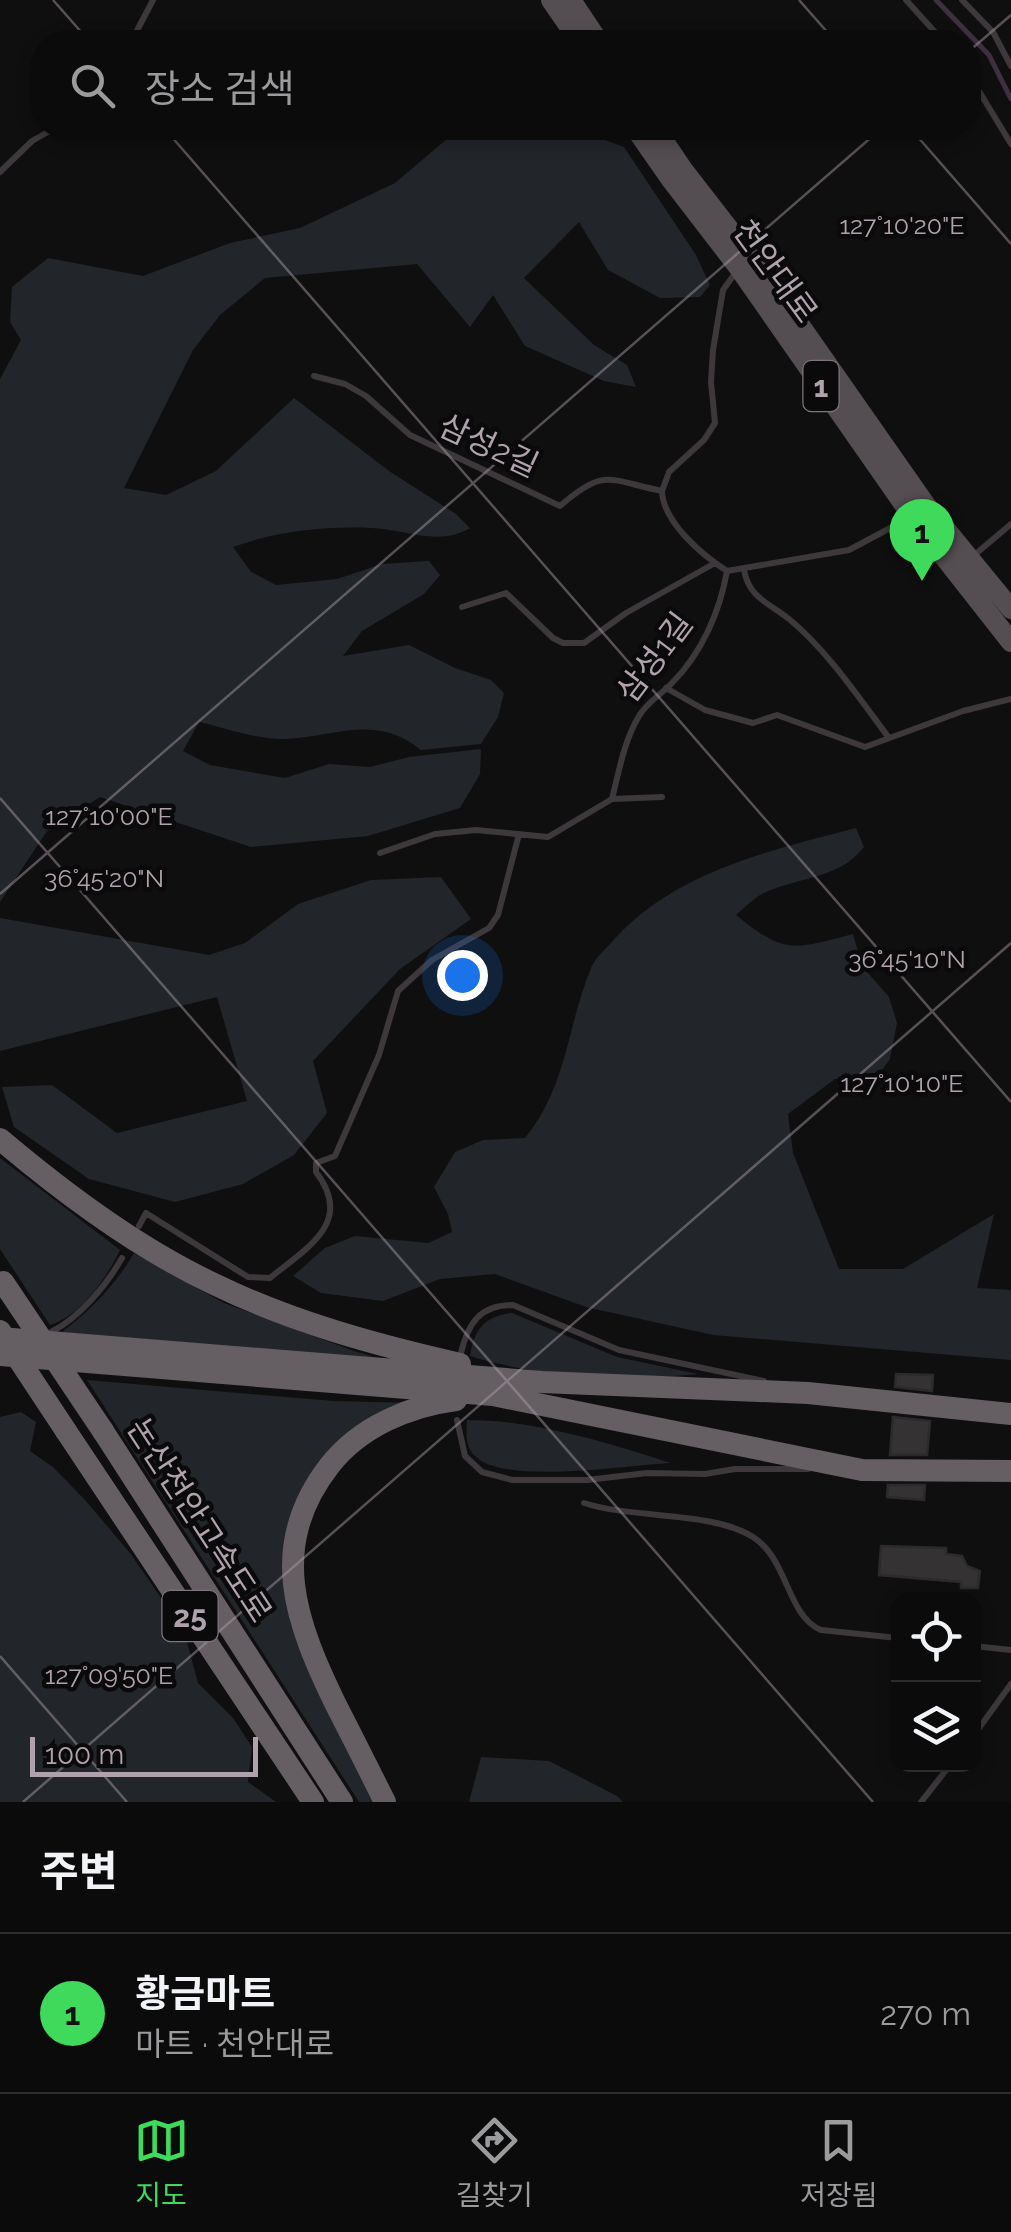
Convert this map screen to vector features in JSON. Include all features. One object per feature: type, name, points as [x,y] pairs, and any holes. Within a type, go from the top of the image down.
[{"type":"highway","points":[[0,1138],[106,1220],[214,1285],[356,1338],[542,1382]]},
{"type":"highway","name":"논산천안고속도로","points":[[2,1279],[342,1802]]},
{"type":"highway","points":[[0,1332],[542,1382],[808,1393],[1011,1414]]},
{"type":"highway","name":"논산천안고속도로","points":[[0,1332],[313,1802]]},
{"type":"highway","points":[[0,1355],[493,1395],[862,1470],[1011,1471]]},
{"type":"highway","points":[[385,1802],[310,1652],[300,1624],[292,1591],[292,1555],[300,1518],[317,1482],[337,1456],[378,1425],[426,1406],[493,1395]]},
{"type":"main road","points":[[550,0],[571,30]]},
{"type":"main road","points":[[570,0],[591,30]]},
{"type":"main road","name":"천안대로","points":[[643,140],[919,510],[964,565],[1011,609]]},
{"type":"main road","name":"천안대로","points":[[664,140],[767,278],[919,510]]},
{"type":"main road","name":"천안대로","points":[[964,565],[1011,642]]},
{"type":"lane","points":[[138,30],[153,0]]},
{"type":"lane","points":[[906,0],[933,30]]},
{"type":"lane","points":[[962,0],[993,32],[1011,66]]},
{"type":"lane","points":[[981,94],[1011,144]]},
{"type":"lane","points":[[0,172],[34,140]]},
{"type":"lane","points":[[739,268],[724,290],[713,350],[715,424],[670,472],[662,490],[663,504],[695,546],[728,570],[849,550],[895,528],[919,510]]},
{"type":"lane","name":"삼성2길","points":[[314,376],[345,384],[366,396],[410,435],[560,506],[586,484],[605,477],[662,490]]},
{"type":"lane","points":[[964,565],[1011,524]]},
{"type":"lane","points":[[462,608],[506,592],[553,638],[584,642],[626,613],[715,563]]},
{"type":"lane","name":"삼성1길","points":[[612,799],[629,736],[641,713],[689,663],[723,598],[728,570]]},
{"type":"lane","points":[[744,570],[754,595],[798,628],[889,738]]},
{"type":"lane","points":[[666,688],[705,710],[753,723],[777,715],[864,747],[962,711],[1011,698]]},
{"type":"lane","points":[[380,853],[435,834],[476,830],[548,836],[612,799],[662,797]]},
{"type":"lane","points":[[140,1226],[146,1213],[248,1277],[270,1278],[324,1232],[331,1212],[316,1163],[335,1156],[379,1056],[398,992],[432,960],[489,928],[498,916],[519,834]]},
{"type":"lane","points":[[0,1332],[54,1332],[84,1306],[122,1258]]},
{"type":"lane","points":[[462,1353],[466,1332],[482,1311],[497,1305],[513,1305],[619,1350],[712,1368],[808,1393]]},
{"type":"lane","points":[[456,1420],[464,1456],[482,1472],[512,1480],[587,1480],[735,1469],[862,1470]]},
{"type":"lane","points":[[584,1503],[732,1527],[764,1544],[779,1564],[811,1626],[891,1637]]},
{"type":"lane","points":[[981,1647],[1011,1650]]},
{"type":"lane","points":[[981,1725],[1011,1684]]},
{"type":"lane","points":[[921,1802],[945,1772]]},
{"type":"shaded area","points":[[446,140],[605,140],[624,147],[696,255],[710,285],[700,297],[660,298],[608,270],[579,222],[524,278],[594,345],[627,365],[636,387],[604,381],[525,346],[493,295],[470,327],[417,264],[265,278],[220,315],[193,350],[124,488],[166,495],[216,471],[294,398],[389,471],[456,514],[470,528],[446,536],[336,528],[284,533],[233,547],[251,572],[276,585],[337,579],[382,564],[429,561],[440,575],[424,594],[362,631],[343,656],[409,645],[455,668],[491,680],[504,693],[498,717],[481,744],[421,750],[388,732],[371,730],[275,739],[199,722],[183,751],[210,765],[285,778],[329,764],[370,767],[409,757],[481,749],[480,774],[460,808],[368,836],[251,847],[100,797],[47,831],[0,902],[0,379],[21,340],[10,322],[12,287],[48,258],[143,276],[230,243],[300,228],[395,183]]},
{"type":"shaded area","points":[[856,828],[864,847],[854,858],[829,872],[762,894],[736,915],[767,937],[791,946],[853,934],[862,966],[889,997],[897,1023],[890,1059],[875,1080],[835,1079],[788,1114],[793,1153],[839,1269],[903,1269],[994,1214],[977,1288],[1011,1290],[1011,1360],[713,1335],[586,1307],[495,1274],[440,1279],[383,1301],[321,1293],[293,1276],[325,1248],[355,1236],[428,1243],[452,1232],[434,1187],[455,1152],[483,1140],[525,1138],[550,1098],[591,968],[635,919],[662,899],[723,868]]},
{"type":"shaded area","points":[[441,877],[471,919],[400,969],[313,1061],[327,1113],[294,1155],[243,1184],[175,1202],[89,1179],[14,1127],[2,1087],[52,1085],[117,1133],[247,1101],[217,997],[0,1051],[0,918],[209,955],[245,943],[298,904],[371,880]]},
{"type":"shaded area","points":[[0,1158],[120,1250],[82,1304],[50,1325],[0,1249]]},
{"type":"shaded area","points":[[134,1253],[224,1303],[415,1369],[58,1335],[100,1298]]},
{"type":"shaded area","points":[[512,1313],[617,1357],[698,1374],[583,1376],[525,1369],[470,1356],[482,1326],[495,1317]]},
{"type":"shaded area","points":[[87,1380],[333,1401],[416,1403],[366,1421],[285,1549],[378,1802],[359,1802]]},
{"type":"shaded area","points":[[21,1412],[36,1422],[30,1451],[53,1467],[85,1500],[130,1553],[184,1631],[198,1683],[233,1718],[252,1747],[248,1782],[276,1802],[0,1802],[0,1417]]},
{"type":"shaded area","points":[[467,1420],[544,1428],[671,1463],[569,1471],[513,1470],[491,1465],[472,1453]]},
{"type":"shaded area","points":[[481,1757],[549,1761],[623,1802],[469,1802]]},
{"type":"building","points":[[896,1374],[933,1375],[932,1391],[895,1387]]},
{"type":"building","points":[[893,1417],[930,1421],[927,1455],[890,1455]]},
{"type":"building","points":[[888,1485],[925,1485],[924,1500],[887,1497]]},
{"type":"building","points":[[881,1546],[946,1548],[946,1554],[962,1556],[967,1566],[980,1571],[978,1588],[961,1588],[961,1582],[879,1575]]},
{"type":"waterway","points":[[936,0],[965,30]]},
{"type":"waterway","points":[[981,47],[1011,99]]},
{"type":"place","name":"황금마트","points":[[922,581]]}]
